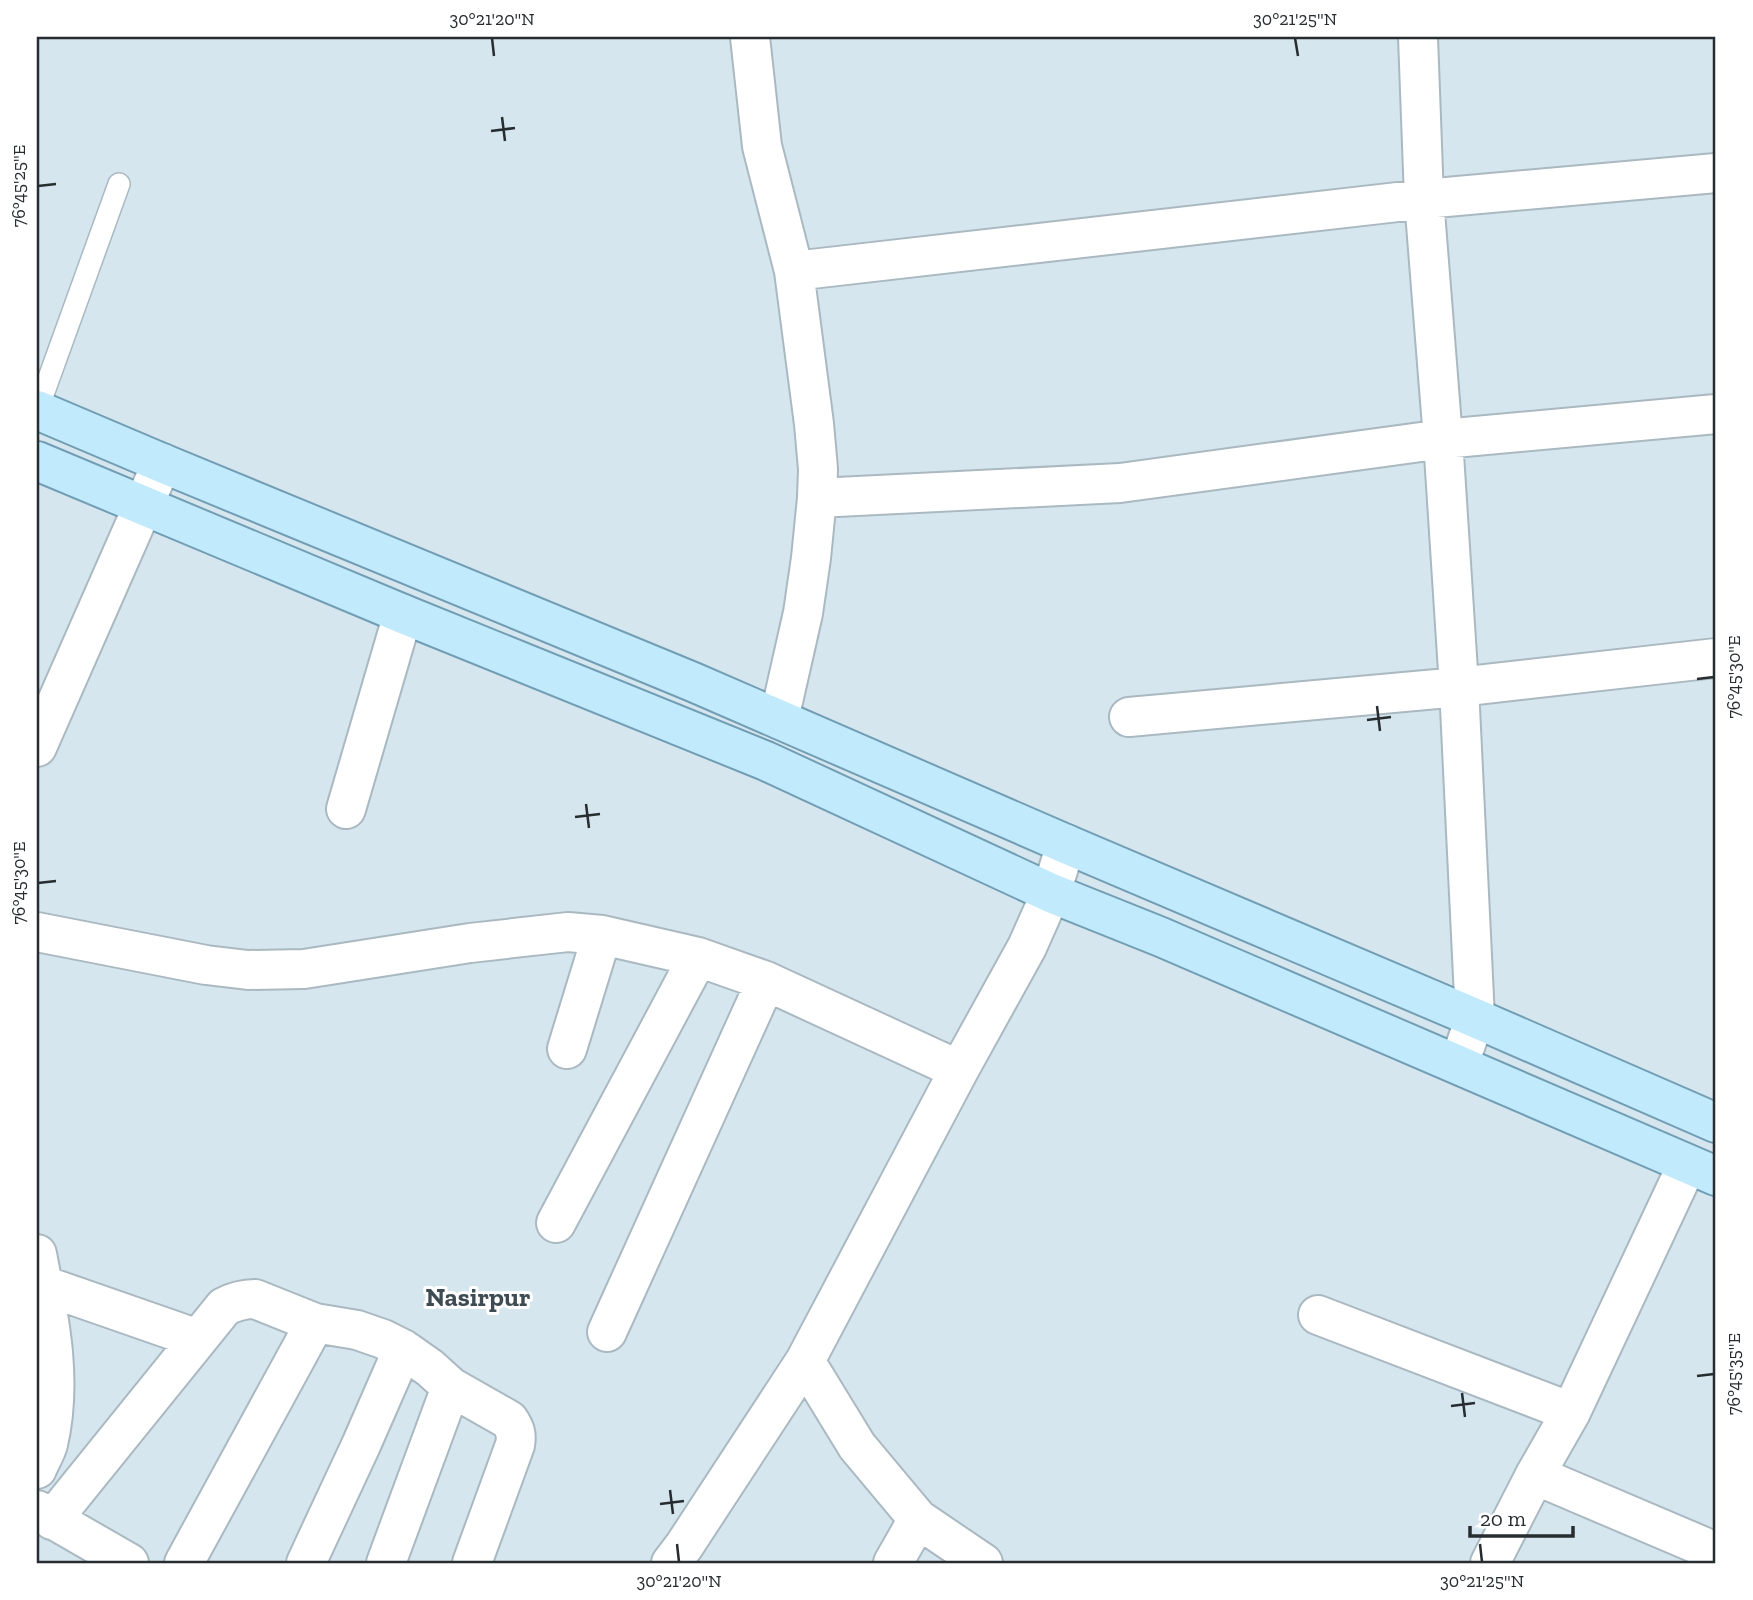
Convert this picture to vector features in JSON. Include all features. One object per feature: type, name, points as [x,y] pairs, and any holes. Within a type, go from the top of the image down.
[{"type":"main road","points":[[37,410],[779,719],[1716,1123]]},
{"type":"main road","points":[[37,461],[403,614],[766,761],[1051,893],[1161,937],[1702,1170]]},
{"type":"street","points":[[750,37],[762,146],[794,271],[818,469],[811,558],[803,614],[779,719]]},
{"type":"street","points":[[1418,37],[1424,199],[1459,687],[1475,1018],[1459,1064]]},
{"type":"street","points":[[794,271],[1424,199],[1716,173]]},
{"type":"street","points":[[817,498],[1119,483],[1443,439],[1716,414]]},
{"type":"street","points":[[37,747],[162,464]]},
{"type":"street","points":[[346,809],[403,614]]},
{"type":"street","points":[[1129,717],[1459,687],[1716,658]]},
{"type":"street","points":[[671,1563],[805,1361],[958,1070],[1027,947],[1051,893],[1066,844]]},
{"type":"street","points":[[37,932],[206,965],[248,970],[304,969],[470,943],[568,932],[602,935],[698,957],[766,981],[958,1070]]},
{"type":"street","points":[[567,1049],[602,935]]},
{"type":"street","points":[[556,1223],[698,957]]},
{"type":"street","points":[[607,1332],[766,981]]},
{"type":"street","points":[[1490,1563],[1535,1475],[1702,1170]]},
{"type":"street","points":[[40,1270],[198,1339]]},
{"type":"street","points":[[37,1469],[47,1446],[53,1405],[51,1334],[40,1270]]},
{"type":"street","points":[[129,1563],[45,1515],[224,1307],[244,1299],[255,1299],[314,1323],[357,1330],[383,1339],[430,1368],[451,1387],[509,1420],[514,1427],[515,1445],[472,1563]]},
{"type":"street","points":[[1318,1315],[1571,1412]]},
{"type":"street","points":[[184,1563],[314,1323]]},
{"type":"street","points":[[306,1563],[403,1349]]},
{"type":"street","points":[[805,1361],[857,1446],[918,1519],[983,1563]]},
{"type":"street","points":[[386,1563],[451,1387]]},
{"type":"street","points":[[1535,1475],[1716,1551],[1711,1563]]},
{"type":"street","points":[[893,1563],[918,1519]]},
{"type":"lane","points":[[37,410],[118,184]]},
{"type":"district","name":"Nasirpur","points":[[478,1297]]}]
